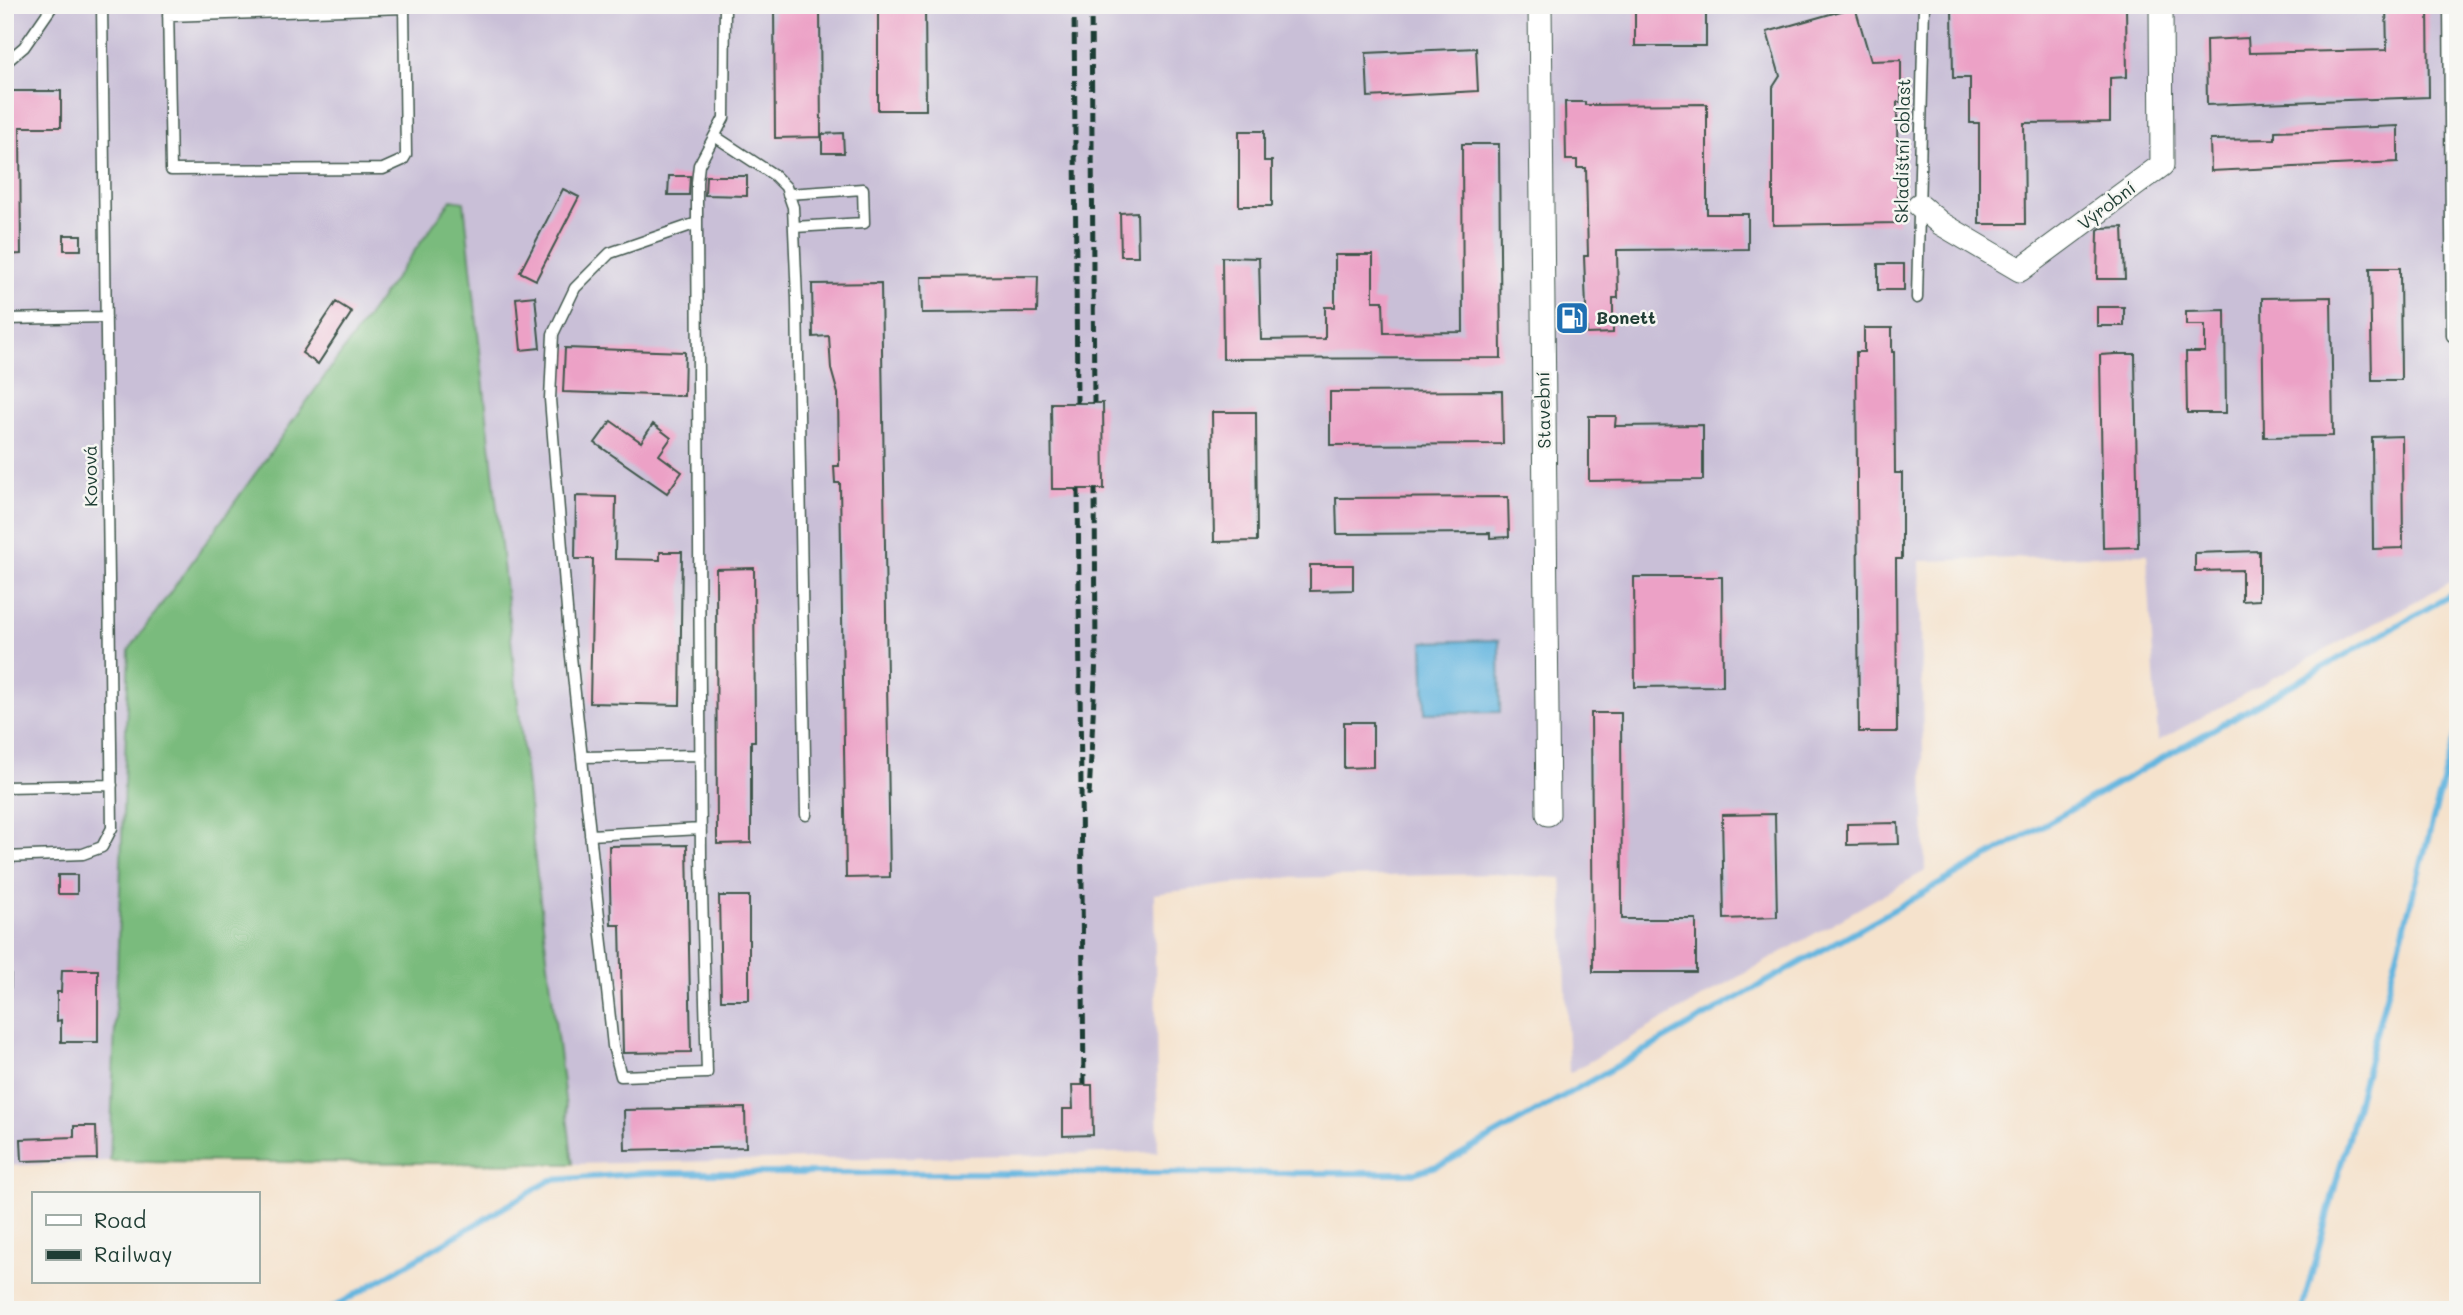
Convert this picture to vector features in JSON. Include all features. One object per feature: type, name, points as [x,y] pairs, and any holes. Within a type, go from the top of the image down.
[{"type":"street","name":"Stavební","points":[[1540,5],[1548,814]]},
{"type":"street","name":"Výrobní","points":[[1919,205],[1940,223],[2020,270],[2162,164],[2161,5]]},
{"type":"lane","points":[[5,63],[24,47],[53,5]]},
{"type":"lane","name":"Kovová","points":[[5,987],[6,857],[83,854],[102,847],[112,828],[103,5]]},
{"type":"lane","points":[[697,223],[610,253],[575,288],[553,334],[550,399],[570,647],[613,1046],[621,1076],[707,1073],[701,828],[697,182],[699,165],[724,118],[725,5]]},
{"type":"lane","name":"Skladištní oblast","points":[[1917,298],[1924,5]]},
{"type":"lane","points":[[2449,5],[2452,336],[2458,336]]},
{"type":"lane","points":[[404,7],[406,155],[403,160],[383,169],[171,170],[168,10],[404,7]]},
{"type":"lane","points":[[716,137],[774,175],[786,187],[793,207],[806,815]]},
{"type":"lane","points":[[788,194],[863,189],[864,223],[794,227]]},
{"type":"lane","points":[[5,319],[106,317]]},
{"type":"lane","points":[[582,757],[701,755]]},
{"type":"lane","points":[[5,787],[112,785]]},
{"type":"lane","points":[[590,835],[701,828]]},
{"type":"shaded area","points":[[5,5],[2458,5],[2458,578],[2158,741],[2147,554],[1920,561],[1925,871],[1569,1073],[1562,878],[1497,874],[1280,878],[1154,894],[1158,1152],[573,1164],[534,852],[464,203],[451,200],[129,650],[110,1161],[5,1166]]},
{"type":"green space","points":[[451,200],[464,202],[534,852],[573,1164],[110,1161],[129,650]]},
{"type":"water","points":[[1499,640],[1500,712],[1425,713],[1423,642]]},
{"type":"building","points":[[774,5],[820,5],[821,137],[775,138]]},
{"type":"building","points":[[878,5],[925,5],[926,110],[878,110]]},
{"type":"building","points":[[1635,5],[1706,5],[1706,46],[1635,46]]},
{"type":"building","points":[[1952,5],[2126,5],[2127,77],[2110,78],[2110,122],[2024,123],[2025,224],[1979,224],[1979,123],[1970,123],[1970,78],[1953,78]]},
{"type":"building","points":[[2386,5],[2428,5],[2429,97],[2207,105],[2206,40],[2248,38],[2249,53],[2387,50]]},
{"type":"building","points":[[1855,7],[1871,61],[1901,60],[1901,102],[1897,102],[1898,223],[1773,225],[1773,87],[1780,76],[1767,32]]},
{"type":"building","points":[[1476,48],[1478,91],[1368,97],[1366,53]]},
{"type":"building","points":[[5,91],[61,91],[61,127],[20,127],[21,254],[5,255]]},
{"type":"building","points":[[1565,102],[1585,102],[1585,105],[1707,104],[1707,214],[1748,214],[1748,249],[1617,250],[1618,298],[1613,298],[1613,333],[1587,334],[1584,256],[1588,256],[1586,168],[1577,168],[1577,160],[1566,160]]},
{"type":"building","points":[[2398,126],[2398,162],[2211,171],[2210,140],[2275,139],[2275,131]]},
{"type":"building","points":[[1239,131],[1264,131],[1264,161],[1272,161],[1272,206],[1239,206]]},
{"type":"building","points":[[843,133],[844,153],[822,153],[822,134]]},
{"type":"building","points":[[1462,144],[1499,144],[1501,358],[1223,359],[1222,257],[1259,258],[1261,340],[1325,339],[1325,307],[1335,307],[1335,255],[1373,255],[1373,301],[1383,301],[1384,333],[1463,332]]},
{"type":"building","points":[[669,176],[690,176],[689,195],[668,195]]},
{"type":"building","points":[[706,176],[747,176],[747,196],[705,195]]},
{"type":"building","points":[[563,189],[579,197],[536,280],[520,272]]},
{"type":"building","points":[[1137,212],[1138,256],[1121,256],[1120,213]]},
{"type":"building","points":[[2123,227],[2125,279],[2097,279],[2098,230]]},
{"type":"building","points":[[64,235],[81,235],[81,250],[64,250]]},
{"type":"building","points":[[1878,264],[1904,264],[1904,290],[1878,290]]},
{"type":"building","points":[[2370,268],[2400,268],[2401,380],[2372,380]]},
{"type":"building","points":[[1038,276],[1037,312],[922,313],[921,277]]},
{"type":"building","points":[[881,283],[890,877],[846,878],[840,483],[835,483],[834,466],[839,466],[838,394],[831,369],[829,336],[813,337],[812,284]]},
{"type":"building","points":[[535,296],[540,348],[521,350],[516,298]]},
{"type":"building","points":[[2331,297],[2333,436],[2264,437],[2262,298]]},
{"type":"building","points":[[336,302],[352,312],[318,364],[302,353]]},
{"type":"building","points":[[2097,307],[2124,307],[2124,326],[2097,326]]},
{"type":"building","points":[[2225,310],[2226,413],[2187,413],[2186,352],[2205,352],[2205,325],[2186,325],[2186,311]]},
{"type":"building","points":[[1864,328],[1892,328],[1894,352],[1895,473],[1902,473],[1902,559],[1896,559],[1897,732],[1859,732],[1856,352],[1864,352]]},
{"type":"building","points":[[565,348],[685,352],[684,396],[563,392]]},
{"type":"building","points":[[2135,354],[2138,547],[2103,548],[2100,355]]},
{"type":"building","points":[[1502,391],[1503,444],[1330,445],[1330,392]]},
{"type":"building","points":[[1051,403],[1103,403],[1104,489],[1052,489]]},
{"type":"building","points":[[1212,412],[1256,412],[1257,541],[1214,542]]},
{"type":"building","points":[[1589,416],[1616,416],[1615,426],[1703,425],[1703,480],[1589,481]]},
{"type":"building","points":[[611,421],[641,442],[653,424],[671,438],[659,455],[682,472],[667,493],[595,443]]},
{"type":"building","points":[[2402,436],[2403,548],[2373,549],[2372,437]]},
{"type":"building","points":[[576,496],[616,497],[615,559],[660,560],[660,552],[682,552],[680,705],[590,703],[593,559],[575,559]]},
{"type":"building","points":[[1508,497],[1509,537],[1490,538],[1490,533],[1337,534],[1336,498]]},
{"type":"building","points":[[2259,551],[2259,600],[2242,601],[2242,570],[2195,571],[2195,553]]},
{"type":"building","points":[[1310,565],[1353,565],[1353,590],[1310,591]]},
{"type":"building","points":[[754,568],[755,741],[751,741],[751,843],[717,844],[716,569]]},
{"type":"building","points":[[1634,577],[1722,577],[1723,686],[1635,687]]},
{"type":"building","points":[[1591,713],[1621,713],[1622,919],[1696,919],[1696,972],[1593,972]]},
{"type":"building","points":[[1344,722],[1373,722],[1373,767],[1344,768]]},
{"type":"building","points":[[1775,814],[1777,917],[1724,919],[1722,815]]},
{"type":"building","points":[[1898,823],[1899,844],[1847,845],[1847,824]]},
{"type":"building","points":[[687,845],[691,1052],[623,1053],[620,925],[611,925],[609,846]]},
{"type":"building","points":[[58,875],[77,875],[77,894],[58,894]]},
{"type":"building","points":[[719,896],[749,896],[749,1000],[721,1000]]},
{"type":"building","points":[[62,970],[98,970],[98,1042],[61,1042],[61,1020],[57,1021],[57,992],[61,992]]},
{"type":"building","points":[[1072,1085],[1092,1085],[1093,1135],[1063,1136],[1063,1109],[1073,1109]]},
{"type":"building","points":[[745,1108],[746,1147],[625,1150],[624,1110]]},
{"type":"building","points":[[74,1126],[96,1126],[97,1159],[22,1161],[21,1139],[74,1137]]},
{"type":"waterway","points":[[329,1310],[551,1180],[645,1173],[1415,1173],[1445,1163],[2458,591]]},
{"type":"waterway","points":[[2302,1310],[2458,726]]},
{"type":"railway","points":[[1074,5],[1077,403]]},
{"type":"railway","points":[[1091,5],[1094,403]]},
{"type":"railway","points":[[1078,489],[1084,1085]]},
{"type":"railway","points":[[1089,796],[1096,657],[1095,489]]},
{"type":"place","name":"Bonett","points":[[1572,318]]}]
